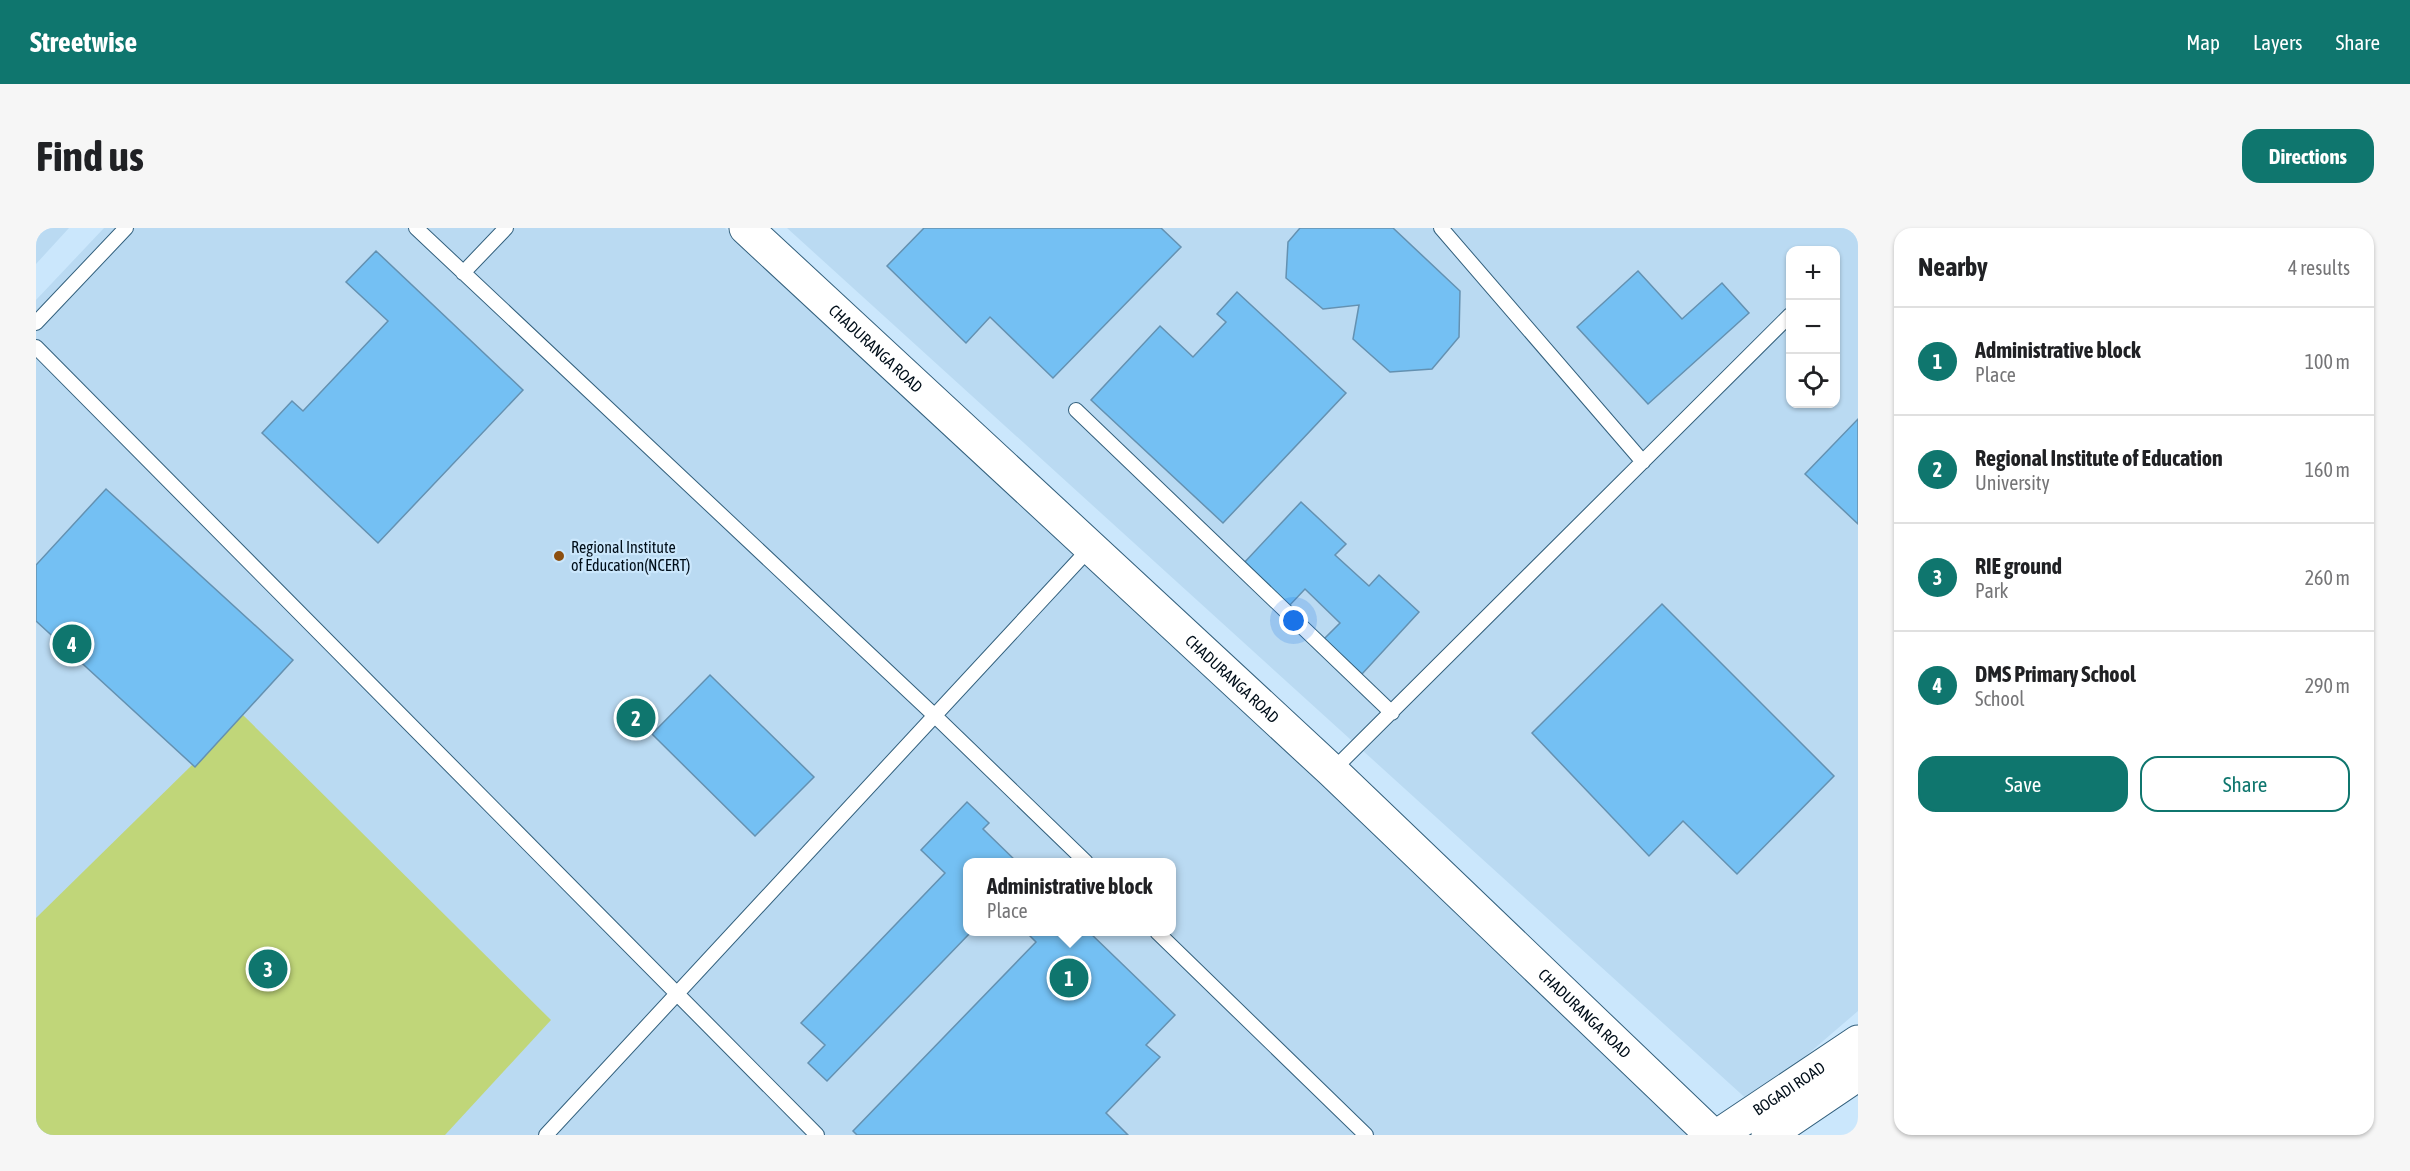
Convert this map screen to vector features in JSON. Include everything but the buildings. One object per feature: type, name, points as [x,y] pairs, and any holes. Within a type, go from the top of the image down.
[{"type":"street","name":"CHADURANGA ROAD","points":[[746,228],[1332,771],[1712,1135]]},
{"type":"street","name":"BOGADI ROAD","points":[[1719,1135],[1858,1042]]},
{"type":"street","name":"BOGADI ROAD","points":[[1768,1135],[1858,1074]]},
{"type":"lane","points":[[36,323],[126,228]]},
{"type":"lane","points":[[416,228],[934,715],[1082,858]]},
{"type":"lane","points":[[463,273],[506,228]]},
{"type":"lane","points":[[1442,228],[1643,462]]},
{"type":"lane","points":[[1332,771],[1786,320]]},
{"type":"lane","points":[[36,348],[817,1135]]},
{"type":"lane","points":[[1076,410],[1392,713]]},
{"type":"lane","points":[[546,1135],[1090,548]]},
{"type":"lane","points":[[1161,936],[1366,1135]]},
{"type":"shaded area","points":[[36,228],[69,228],[36,264]]},
{"type":"shaded area","name":"Regional Institute of Education(NCERT)","points":[[104,228],[725,228],[1325,778],[1698,1135],[36,1135],[36,300]]},
{"type":"shaded area","points":[[787,228],[1858,228],[1858,1011],[1751,1103]]},
{"type":"green space","points":[[243,715],[551,1020],[445,1135],[36,1135],[36,918]]},
{"type":"place","name":"Regional Institute of Education(NCERT)","points":[[559,556]]},
{"type":"place","name":"DMS Primary School","points":[[72,644]]},
{"type":"place","name":"Regional Institute of Education","points":[[636,718]]},
{"type":"place","name":"RIE ground","points":[[268,969]]},
{"type":"place","name":"Administrative block","points":[[1069,978]]}]
